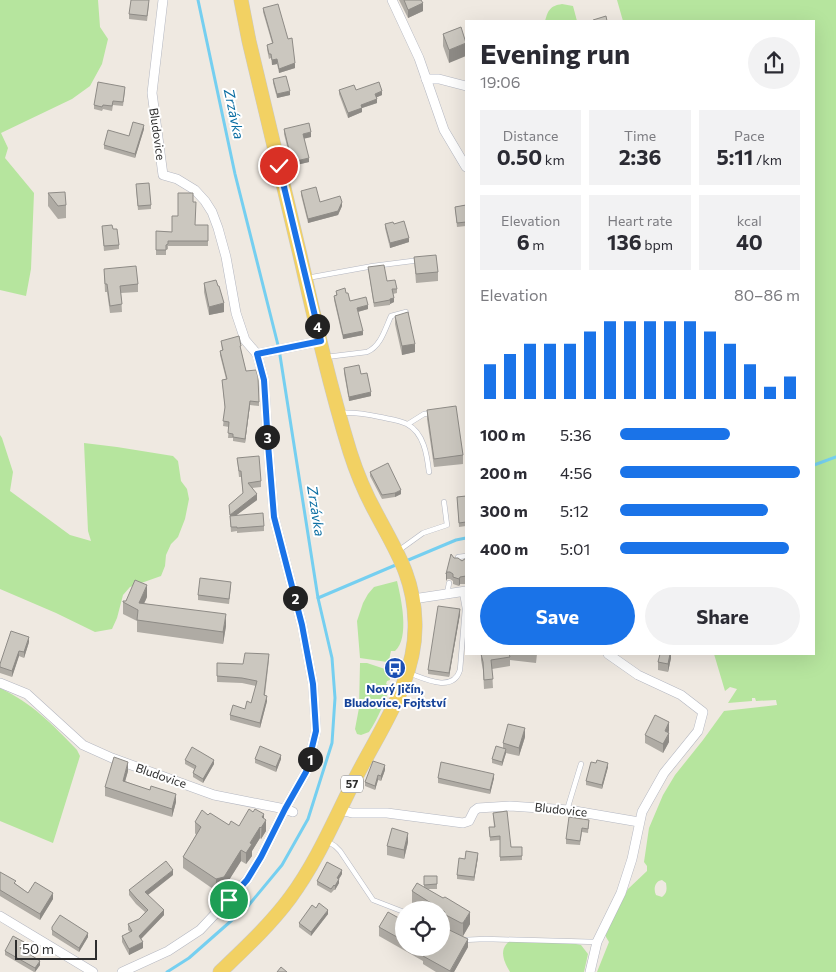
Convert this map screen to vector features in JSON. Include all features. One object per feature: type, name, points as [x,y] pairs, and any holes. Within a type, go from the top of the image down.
[{"type":"main road","name":"57","points":[[220,972],[288,900],[325,841],[356,776],[390,714],[402,686],[415,637],[416,621],[410,581],[405,568],[360,483],[349,450],[325,358],[249,41],[241,0]]},
{"type":"street","name":"Bludovice","points":[[122,972],[168,951],[200,930],[247,880],[289,811],[306,772],[316,731],[313,684],[302,625],[274,517],[261,353],[246,340],[236,313],[226,257],[212,212],[195,190],[177,179],[163,175],[152,93],[163,0]]},
{"type":"street","points":[[392,0],[419,58],[444,130],[465,164]]},
{"type":"street","points":[[426,79],[439,79],[465,86]]},
{"type":"street","points":[[261,353],[321,341]]},
{"type":"street","points":[[413,599],[457,591]]},
{"type":"street","points":[[590,972],[597,942],[621,893],[632,859],[642,812],[664,773],[698,731],[703,712],[681,695],[638,675],[609,655]]},
{"type":"street","name":"Bludovice","points":[[0,683],[27,694],[83,745],[112,758],[214,794],[289,811]]},
{"type":"street","name":"Bludovice","points":[[340,810],[352,813],[387,813],[463,823],[469,821],[474,811],[480,808],[510,806],[567,810],[639,822]]},
{"type":"street","points":[[0,916],[93,972]]},
{"type":"lane","points":[[306,278],[426,259]]},
{"type":"lane","points":[[325,358],[367,352],[373,349],[379,342],[391,316],[406,312]]},
{"type":"lane","points":[[339,414],[355,412],[408,424],[419,436],[427,453],[429,472]]},
{"type":"lane","points":[[408,424],[424,414],[440,412]]},
{"type":"lane","points":[[398,554],[423,533],[447,526],[444,502]]},
{"type":"lane","points":[[456,562],[458,557],[465,556]]},
{"type":"lane","points":[[462,564],[465,558]]},
{"type":"lane","points":[[407,672],[432,681],[446,683],[452,682],[457,678],[460,670],[465,609],[457,591],[450,583]]},
{"type":"lane","points":[[567,810],[581,764]]},
{"type":"lane","points":[[325,841],[340,851],[373,900],[395,909]]},
{"type":"lane","points":[[460,940],[597,942]]},
{"type":"green space","points":[[0,0],[98,0],[100,27],[108,39],[102,64],[90,86],[72,99],[1,133],[8,148],[5,158],[34,193],[31,269],[26,296],[0,290]]},
{"type":"green space","points":[[617,0],[836,0],[836,972],[597,972],[609,942],[605,931],[628,889],[647,871],[647,866],[644,862],[649,828],[663,795],[675,775],[724,711],[777,705],[776,700],[756,701],[755,698],[752,698],[752,701],[728,703],[737,689],[730,687],[725,691],[714,655],[815,655],[815,20],[623,20]],"holes":[[[662,880],[666,883],[666,889],[662,897],[655,893],[656,884]]]},
{"type":"green space","points":[[562,4],[573,6],[577,20],[545,20],[550,9]]},
{"type":"green space","points":[[0,435],[13,472],[10,491],[70,535],[91,541],[88,531],[84,443],[173,456],[178,461],[181,481],[187,489],[189,499],[185,519],[178,537],[171,544],[166,555],[165,566],[161,576],[130,587],[123,595],[112,629],[95,632],[0,589]]},
{"type":"green space","points":[[397,581],[403,618],[400,645],[395,651],[391,651],[387,662],[360,658],[357,621],[363,603],[374,587]]},
{"type":"green space","points":[[360,663],[367,663],[388,670],[390,680],[386,684],[390,686],[384,704],[369,732],[361,735],[357,734],[355,729],[359,708]]},
{"type":"green space","points":[[0,688],[22,700],[42,715],[77,750],[80,756],[53,843],[0,821]]},
{"type":"green space","points":[[510,941],[566,942],[581,945],[588,954],[584,972],[510,972],[504,960],[503,952],[506,944]]},
{"type":"building","points":[[131,0],[149,0],[147,16],[129,14]]},
{"type":"building","points":[[404,0],[421,0],[423,3],[408,10]]},
{"type":"building","points":[[278,4],[288,39],[292,38],[295,63],[279,69],[277,59],[272,60],[271,54],[269,54],[267,45],[273,43],[263,8]]},
{"type":"building","points":[[606,16],[607,20],[593,20]]},
{"type":"building","points":[[461,27],[465,43],[449,50],[443,34]]},
{"type":"building","points":[[286,76],[290,91],[277,94],[273,79]]},
{"type":"building","points":[[98,82],[125,87],[123,102],[113,101],[112,106],[103,105],[102,107],[94,105]]},
{"type":"building","points":[[379,82],[382,91],[375,94],[377,99],[361,105],[362,108],[348,113],[339,90],[354,85],[356,90]]},
{"type":"building","points":[[133,122],[144,125],[135,154],[104,145],[108,130],[129,136]]},
{"type":"building","points":[[309,123],[311,132],[303,134],[309,158],[292,162],[284,129]]},
{"type":"building","points":[[149,183],[151,205],[138,206],[136,184]]},
{"type":"building","points":[[316,187],[320,202],[340,196],[342,202],[338,211],[308,219],[301,191]]},
{"type":"building","points":[[65,192],[66,205],[58,206],[48,193]]},
{"type":"building","points":[[178,193],[193,193],[193,202],[196,202],[195,225],[208,225],[208,241],[168,241],[166,250],[156,250],[156,231],[172,232],[172,216],[178,216]]},
{"type":"building","points":[[465,205],[465,222],[457,223],[455,207]]},
{"type":"building","points":[[404,221],[409,238],[390,243],[385,224]]},
{"type":"building","points":[[112,225],[113,229],[117,229],[119,245],[104,246],[102,226]]},
{"type":"building","points":[[436,255],[438,272],[416,274],[414,257]]},
{"type":"building","points":[[384,265],[387,281],[395,280],[397,289],[392,289],[394,298],[374,303],[368,267]]},
{"type":"building","points":[[136,266],[138,284],[120,286],[122,304],[110,306],[104,269]]},
{"type":"building","points":[[216,280],[224,303],[209,307],[204,283]]},
{"type":"building","points":[[345,288],[350,301],[366,297],[368,305],[357,308],[363,331],[343,335],[334,296],[337,295],[336,291]]},
{"type":"building","points":[[408,312],[415,344],[402,346],[395,316]]},
{"type":"building","points":[[239,336],[246,371],[256,370],[258,377],[259,402],[250,401],[245,439],[233,437],[233,434],[228,433],[229,422],[223,421],[225,407],[222,380],[227,379],[220,351],[223,350],[221,341]]},
{"type":"building","points":[[359,365],[361,374],[367,373],[371,392],[349,397],[344,368]]},
{"type":"building","points":[[456,406],[463,455],[434,459],[427,410]]},
{"type":"building","points":[[259,456],[261,481],[248,483],[257,494],[230,515],[229,505],[243,493],[241,471],[239,471],[237,458]]},
{"type":"building","points":[[388,463],[401,490],[382,495],[370,472]]},
{"type":"building","points":[[465,496],[465,522],[459,523],[457,497]]},
{"type":"building","points":[[263,513],[264,526],[231,527],[230,516]]},
{"type":"building","points":[[451,554],[454,558],[462,561],[465,559],[465,576],[459,579],[453,577],[453,574],[450,572],[446,574]]},
{"type":"building","points":[[200,578],[231,582],[229,599],[198,595]]},
{"type":"building","points":[[135,580],[147,585],[139,603],[226,614],[223,632],[137,620],[138,610],[123,602],[126,601]]},
{"type":"building","points":[[438,606],[460,609],[449,673],[428,670]]},
{"type":"building","points":[[11,631],[29,637],[24,652],[19,651],[12,671],[0,667]]},
{"type":"building","points":[[245,653],[269,654],[264,695],[267,696],[260,723],[230,715],[233,705],[245,709],[247,701],[251,703],[257,681],[217,676],[217,663],[243,664]]},
{"type":"building","points":[[481,655],[509,655],[510,657],[491,660],[493,679],[484,680]]},
{"type":"building","points":[[660,655],[670,655],[668,664],[658,662]]},
{"type":"building","points":[[655,715],[669,722],[665,731],[669,733],[663,744],[645,735]]},
{"type":"building","points":[[508,724],[525,728],[519,748],[503,743]]},
{"type":"building","points":[[260,746],[281,755],[276,767],[255,759]]},
{"type":"building","points":[[496,746],[506,749],[502,762],[492,759]]},
{"type":"building","points":[[192,747],[214,760],[203,779],[193,773],[196,766],[185,760]]},
{"type":"building","points":[[114,757],[128,762],[123,781],[150,790],[151,786],[176,794],[172,809],[105,787]]},
{"type":"building","points":[[597,760],[608,763],[602,785],[586,781],[591,762],[596,763]]},
{"type":"building","points":[[373,761],[385,765],[381,776],[378,775],[375,786],[365,782]]},
{"type":"building","points":[[441,762],[494,774],[490,790],[438,778]]},
{"type":"building","points":[[249,809],[253,812],[255,809],[264,814],[262,817],[266,820],[250,843],[252,844],[246,853],[241,850],[224,877],[216,879],[183,857],[201,827],[195,822],[202,810],[229,825],[231,821],[239,826]]},
{"type":"building","points":[[507,811],[511,847],[522,847],[522,856],[500,857],[500,836],[490,837],[489,827],[495,827],[493,813]]},
{"type":"building","points":[[569,817],[589,820],[588,829],[582,828],[580,841],[566,839]]},
{"type":"building","points":[[392,828],[408,833],[404,850],[387,846]]},
{"type":"building","points":[[466,851],[478,853],[474,877],[457,875],[459,858],[465,859]]},
{"type":"building","points":[[166,861],[173,870],[145,892],[164,910],[139,936],[143,942],[129,949],[122,936],[132,931],[128,924],[139,919],[148,910],[129,890]]},
{"type":"building","points":[[327,862],[342,870],[335,886],[331,889],[317,881]]},
{"type":"building","points":[[0,872],[16,881],[14,883],[28,893],[35,882],[53,893],[40,914],[0,890]]},
{"type":"building","points":[[424,876],[437,876],[437,884],[424,885]]},
{"type":"building","points":[[417,883],[443,898],[445,897],[470,912],[463,923],[461,923],[450,917],[450,901],[428,901],[412,891]]},
{"type":"building","points":[[319,903],[328,910],[311,932],[299,923],[312,905],[316,908]]},
{"type":"building","points":[[388,912],[395,916],[395,936],[379,927]]},
{"type":"building","points":[[60,915],[88,933],[79,948],[52,930]]},
{"type":"building","points":[[450,930],[468,939],[450,971],[423,956],[450,956]]},
{"type":"building","points":[[13,936],[24,942],[20,948],[40,961],[35,968],[5,951]]},
{"type":"building","points":[[281,967],[287,972],[277,972]]},
{"type":"waterway","name":"Zrzávka","points":[[167,972],[189,958],[248,906],[282,865],[308,819],[332,743],[335,698],[332,658],[318,598],[279,349],[235,174],[198,0]]},
{"type":"waterway","points":[[815,465],[836,457]]},
{"type":"waterway","points":[[406,561],[456,540],[465,538]]},
{"type":"waterway","points":[[318,598],[398,564]]},
{"type":"place","name":"Nový Jičín, Bludovice, Fojtství","points":[[395,668]]},
{"type":"route","points":[[229,900],[247,880],[261,857],[306,772],[316,731],[313,684],[302,625],[274,517],[264,380],[257,354],[321,341],[279,166]]}]
